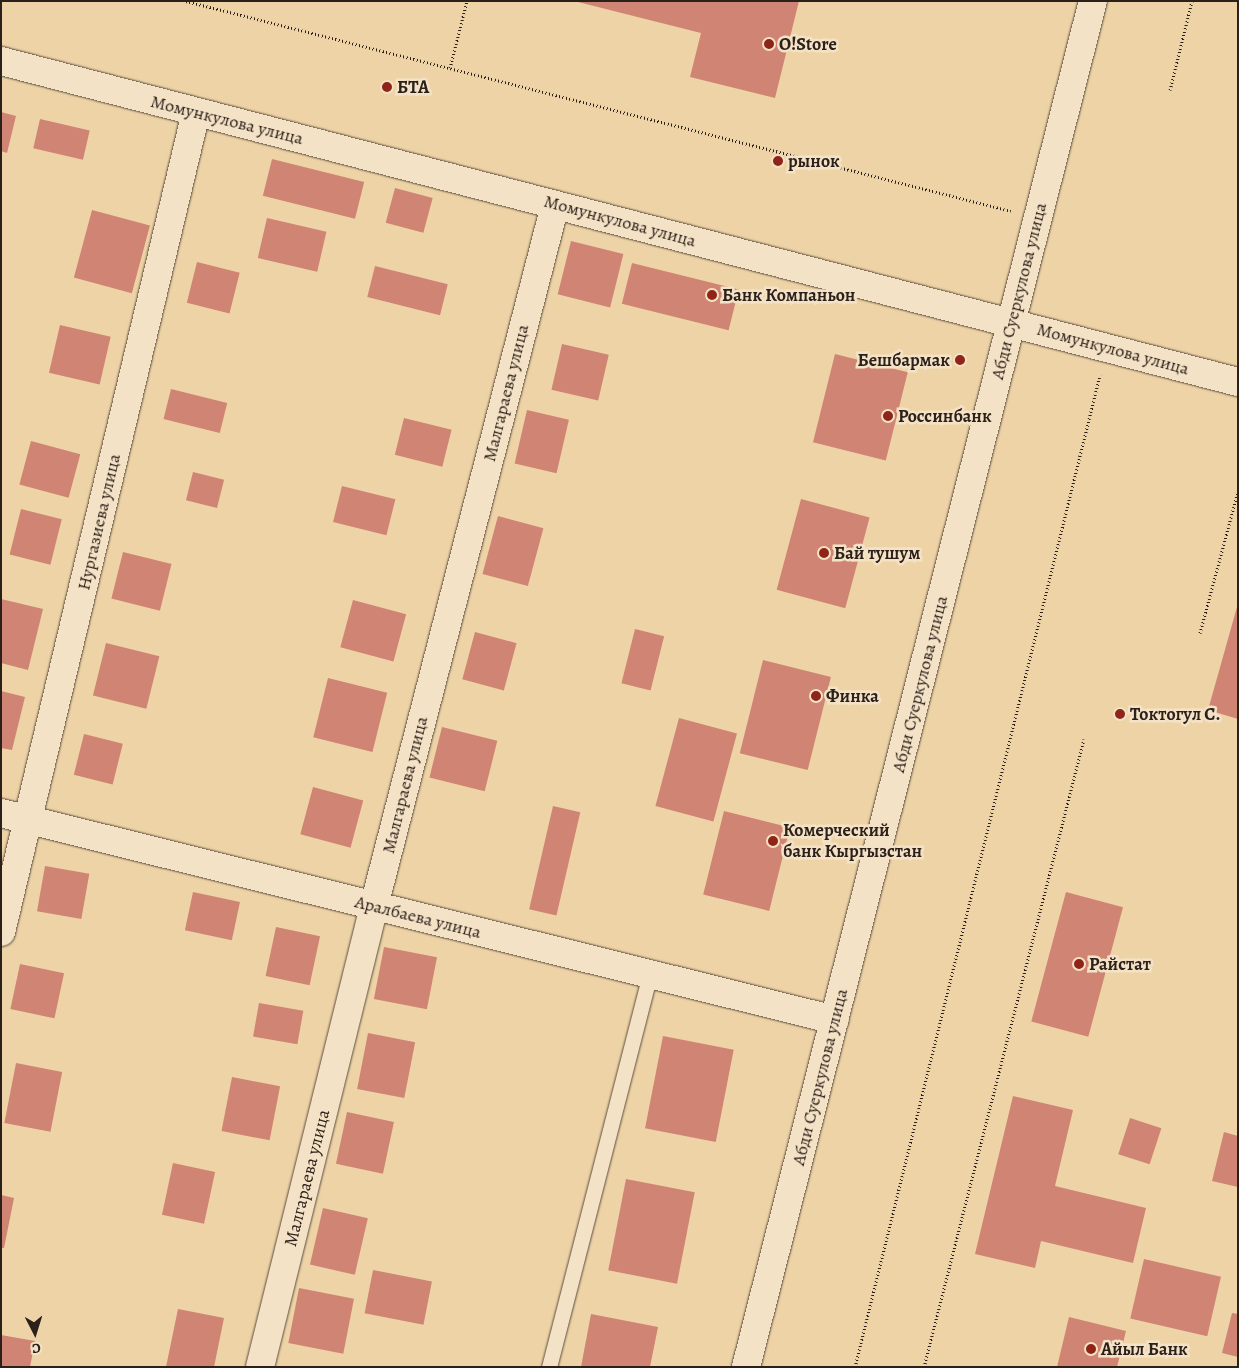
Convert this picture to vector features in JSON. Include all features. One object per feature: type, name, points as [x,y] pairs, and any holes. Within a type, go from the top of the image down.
[{"type":"street","name":"Абди Суеркулова улица","points":[[746,1367],[1093,1]]},
{"type":"street","name":"Момункулова улица","points":[[1,62],[1238,382]]},
{"type":"street","name":"Нургазиева улица","points":[[1,932],[196,112]]},
{"type":"street","name":"Малгараева улица","points":[[260,1367],[374,906],[554,205]]},
{"type":"street","name":"Аралбаева улица","points":[[1,813],[835,1020]]},
{"type":"lane","points":[[549,1367],[650,974]]},
{"type":"path","points":[[186,1],[1011,211]]},
{"type":"path","points":[[450,68],[467,1]]},
{"type":"path","points":[[1170,90],[1192,1]]},
{"type":"path","points":[[855,1367],[1107,348]]},
{"type":"path","points":[[1200,633],[1238,491]]},
{"type":"path","points":[[924,1367],[1084,740]]},
{"type":"building","points":[[799,1],[775,98],[690,77],[701,33],[578,2]]},
{"type":"building","points":[[1,112],[16,116],[7,153],[1,151]]},
{"type":"building","points":[[40,119],[90,130],[83,160],[33,148]]},
{"type":"building","points":[[272,159],[364,182],[355,219],[263,196]]},
{"type":"building","points":[[395,188],[433,198],[423,233],[386,223]]},
{"type":"building","points":[[92,210],[150,226],[132,293],[74,278]]},
{"type":"building","points":[[267,218],[326,232],[317,272],[258,258]]},
{"type":"building","points":[[571,241],[623,254],[610,307],[558,294]]},
{"type":"building","points":[[197,262],[240,273],[230,313],[187,303]]},
{"type":"building","points":[[632,263],[739,290],[729,330],[622,304]]},
{"type":"building","points":[[375,266],[448,284],[440,315],[367,297]]},
{"type":"building","points":[[60,325],[111,337],[100,384],[49,373]]},
{"type":"building","points":[[562,344],[609,355],[598,401],[551,390]]},
{"type":"building","points":[[835,354],[908,372],[886,460],[813,442]]},
{"type":"building","points":[[171,389],[227,403],[220,433],[164,419]]},
{"type":"building","points":[[527,410],[569,420],[557,473],[515,464]]},
{"type":"building","points":[[404,418],[452,430],[442,467],[395,455]]},
{"type":"building","points":[[31,441],[80,454],[69,498],[19,484]]},
{"type":"building","points":[[193,472],[224,480],[217,508],[186,500]]},
{"type":"building","points":[[342,486],[395,499],[386,535],[333,522]]},
{"type":"building","name":"Бай тушум","points":[[801,499],[870,517],[845,608],[777,590]]},
{"type":"building","points":[[21,509],[62,519],[50,565],[10,555]]},
{"type":"building","points":[[498,516],[543,528],[528,586],[482,574]]},
{"type":"building","points":[[123,552],[172,564],[160,611],[111,599]]},
{"type":"building","points":[[1,599],[43,609],[28,670],[1,663]]},
{"type":"building","points":[[353,600],[406,614],[393,662],[340,647]]},
{"type":"building","points":[[1238,607],[1238,719],[1208,710]]},
{"type":"building","points":[[635,629],[664,636],[651,691],[621,683]]},
{"type":"building","points":[[475,632],[517,643],[504,690],[462,679]]},
{"type":"building","points":[[106,643],[159,656],[146,709],[93,695]]},
{"type":"building","points":[[763,660],[831,677],[808,770],[740,753]]},
{"type":"building","points":[[328,678],[387,693],[372,752],[313,737]]},
{"type":"building","points":[[1,691],[25,697],[12,750],[1,748]]},
{"type":"building","points":[[679,718],[737,734],[713,821],[655,806]]},
{"type":"building","points":[[442,727],[497,741],[485,791],[429,777]]},
{"type":"building","points":[[84,734],[123,744],[113,784],[74,775]]},
{"type":"building","points":[[313,787],[363,800],[351,848],[300,834]]},
{"type":"building","points":[[553,806],[580,812],[556,916],[529,909]]},
{"type":"building","points":[[724,811],[790,827],[769,911],[703,894]]},
{"type":"building","points":[[45,866],[89,874],[81,919],[37,911]]},
{"type":"building","points":[[193,892],[240,902],[232,940],[185,930]]},
{"type":"building","name":"Райстат","points":[[1066,892],[1123,907],[1088,1037],[1031,1021]]},
{"type":"building","points":[[276,927],[320,936],[310,985],[266,976]]},
{"type":"building","points":[[384,947],[437,957],[427,1009],[374,999]]},
{"type":"building","points":[[20,964],[64,973],[54,1018],[10,1009]]},
{"type":"building","points":[[259,1003],[303,1011],[297,1044],[253,1036]]},
{"type":"building","points":[[368,1033],[415,1042],[404,1098],[357,1089]]},
{"type":"building","points":[[663,1036],[734,1050],[716,1142],[645,1128]]},
{"type":"building","points":[[16,1063],[62,1072],[50,1132],[4,1123]]},
{"type":"building","points":[[232,1077],[280,1086],[270,1140],[222,1131]]},
{"type":"building","points":[[1013,1096],[1073,1110],[1055,1186],[1146,1208],[1133,1263],[1041,1241],[1035,1268],[975,1254]]},
{"type":"building","points":[[347,1112],[394,1122],[383,1174],[336,1164]]},
{"type":"building","points":[[1130,1118],[1161,1128],[1150,1164],[1118,1154]]},
{"type":"building","points":[[1224,1132],[1238,1136],[1238,1187],[1212,1181]]},
{"type":"building","points":[[173,1163],[215,1172],[204,1224],[162,1215]]},
{"type":"building","points":[[626,1179],[695,1192],[677,1284],[608,1270]]},
{"type":"building","points":[[1,1195],[14,1198],[4,1248],[1,1248]]},
{"type":"building","points":[[323,1208],[368,1218],[355,1275],[310,1265]]},
{"type":"building","points":[[1144,1259],[1221,1277],[1207,1336],[1130,1318]]},
{"type":"building","points":[[373,1270],[432,1281],[424,1325],[365,1313]]},
{"type":"building","points":[[299,1288],[354,1299],[343,1354],[288,1343]]},
{"type":"building","points":[[178,1309],[224,1318],[214,1367],[166,1367]]},
{"type":"building","points":[[1232,1313],[1238,1314],[1238,1357],[1222,1353]]},
{"type":"building","points":[[591,1314],[658,1327],[650,1367],[581,1367]]},
{"type":"building","name":"Айыл Банк","points":[[1069,1317],[1126,1331],[1117,1367],[1057,1367]]},
{"type":"building","points":[[1,1335],[35,1341],[30,1367],[1,1367]]},
{"type":"place","name":"O!Store","points":[[769,44]]},
{"type":"place","name":"БТА","points":[[387,87]]},
{"type":"place","name":"рынок","points":[[778,161]]},
{"type":"place","name":"Банк Компаньон","points":[[712,295]]},
{"type":"place","name":"Бешбармак","points":[[960,360]]},
{"type":"place","name":"Россинбанк","points":[[888,416]]},
{"type":"place","name":"Бай тушум","points":[[824,553]]},
{"type":"place","name":"Финка","points":[[816,696]]},
{"type":"place","name":"Токтогул С.","points":[[1120,714]]},
{"type":"place","name":"Комерческий банк Кыргызстан","points":[[773,841]]},
{"type":"place","name":"Райстат","points":[[1079,964]]},
{"type":"place","name":"Айыл Банк","points":[[1091,1349]]}]
